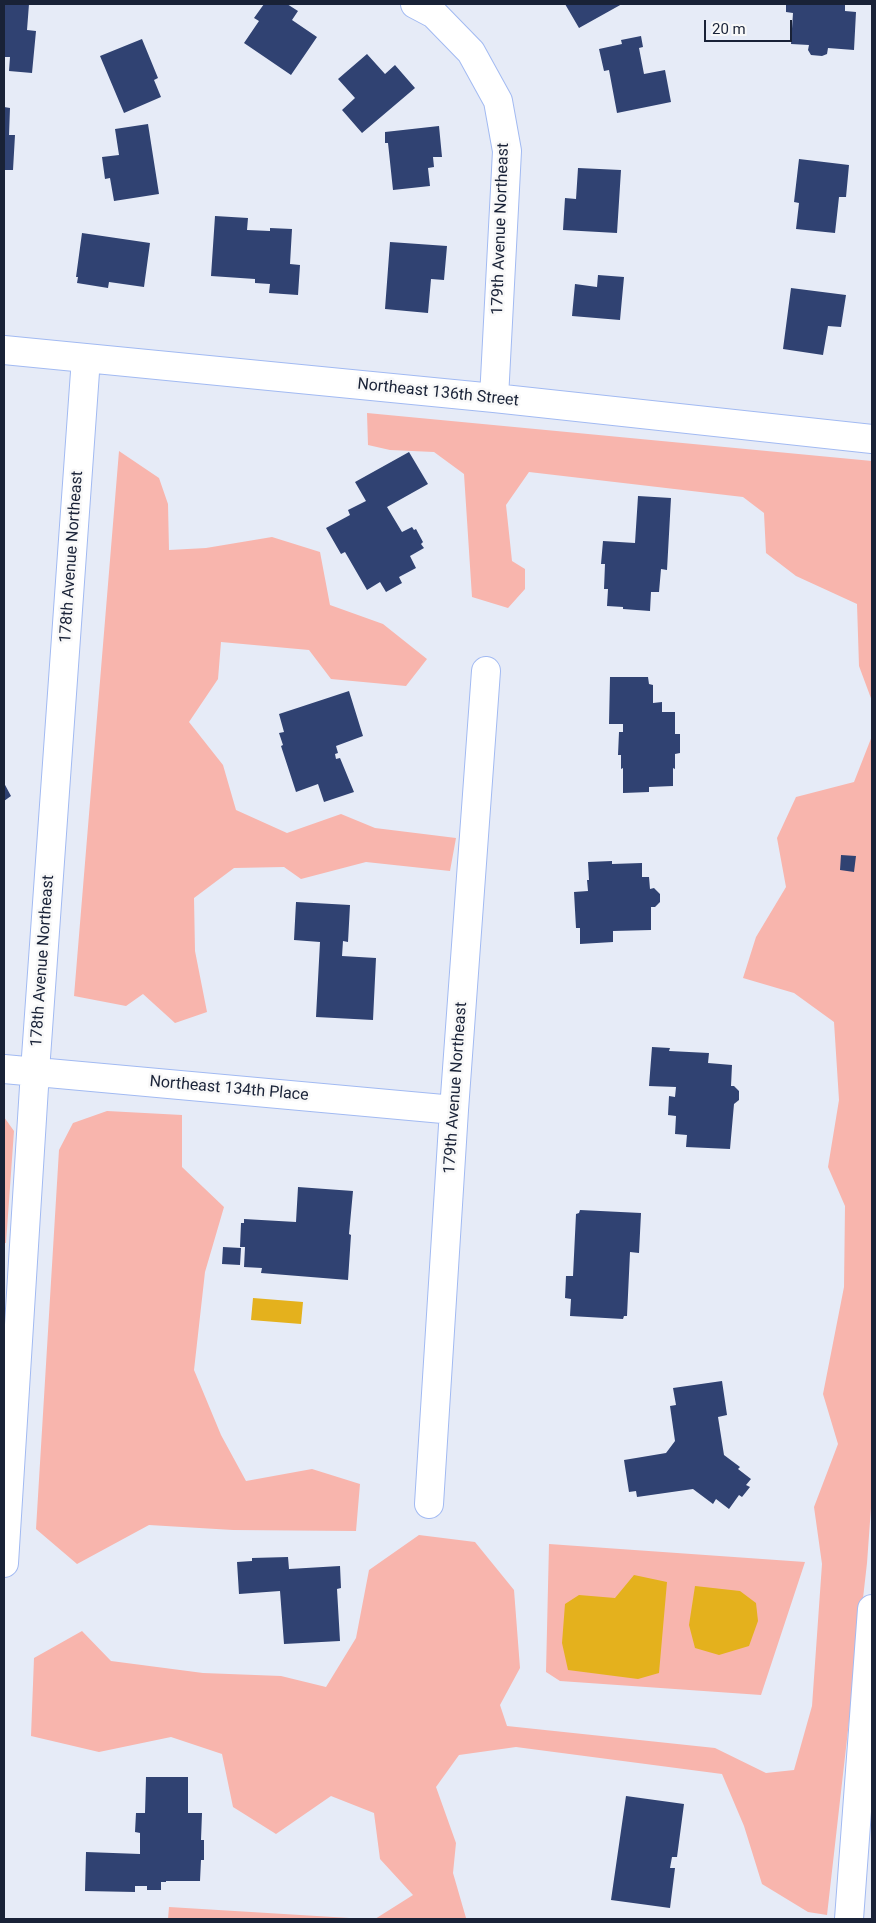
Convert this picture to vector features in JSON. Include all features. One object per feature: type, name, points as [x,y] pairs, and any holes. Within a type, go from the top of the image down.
[{"type":"street","name":"179th Avenue Northeast","points":[[415,4],[434,14],[471,52],[498,101],[507,151],[494,398]]},
{"type":"street","name":"Northeast 136th Street","points":[[4,350],[494,398],[872,439]]},
{"type":"street","name":"178th Avenue Northeast","points":[[4,1563],[86,358]]},
{"type":"street","name":"179th Avenue Northeast","points":[[429,1504],[454,1110],[486,672]]},
{"type":"street","name":"Northeast 134th Place","points":[[4,1068],[454,1110]]},
{"type":"street","points":[[858,1906],[872,1609]]},
{"type":"shaded area","points":[[367,413],[872,461],[872,701],[859,666],[857,604],[796,576],[766,553],[764,513],[743,497],[529,472],[506,505],[512,561],[525,569],[525,589],[508,608],[472,597],[464,474],[434,452],[390,450],[368,445]]},
{"type":"shaded area","points":[[119,451],[159,478],[168,504],[169,550],[206,548],[272,537],[320,552],[330,605],[383,624],[427,659],[406,686],[331,679],[309,650],[221,642],[218,679],[189,722],[223,765],[236,810],[287,833],[341,814],[375,828],[456,838],[450,871],[366,862],[301,879],[284,867],[234,868],[194,898],[195,951],[207,1012],[175,1023],[143,994],[126,1006],[74,996]]},
{"type":"shaded area","points":[[872,736],[872,1494],[867,1563],[827,1915],[808,1912],[762,1884],[744,1826],[722,1774],[516,1747],[459,1755],[436,1787],[456,1843],[453,1873],[466,1918],[468,1919],[375,1919],[413,1895],[380,1859],[374,1813],[331,1796],[276,1834],[233,1807],[222,1754],[171,1737],[99,1752],[31,1736],[34,1658],[82,1631],[111,1661],[203,1673],[281,1676],[326,1687],[356,1638],[369,1570],[419,1535],[475,1542],[514,1590],[520,1668],[500,1705],[507,1726],[715,1748],[766,1773],[794,1770],[812,1706],[822,1564],[814,1507],[838,1444],[823,1394],[844,1287],[845,1206],[828,1167],[839,1100],[834,1022],[794,993],[743,978],[756,937],[786,887],[777,838],[796,797],[854,782]]},
{"type":"shaded area","points":[[107,1111],[182,1115],[182,1167],[224,1207],[205,1272],[194,1370],[221,1435],[246,1481],[312,1469],[360,1484],[356,1531],[233,1530],[149,1525],[77,1564],[36,1529],[59,1150],[73,1123]]},
{"type":"shaded area","points":[[4,1117],[14,1131],[6,1243],[4,1243]]},
{"type":"shaded area","points":[[253,1298],[303,1302],[301,1324],[251,1320]]},
{"type":"shaded area","points":[[549,1544],[805,1562],[761,1695],[560,1681],[546,1672]]},
{"type":"shaded area","points":[[634,1575],[667,1582],[659,1673],[638,1679],[568,1670],[562,1643],[565,1604],[579,1595],[615,1598]]},
{"type":"shaded area","points":[[695,1586],[740,1591],[756,1603],[758,1621],[749,1646],[719,1655],[695,1648],[689,1625]]},
{"type":"shaded area","points":[[169,1907],[366,1919],[168,1919]]},
{"type":"building","points":[[4,4],[29,4],[27,30],[36,31],[32,73],[9,71],[10,57],[4,57]]},
{"type":"building","points":[[264,4],[287,4],[298,11],[292,20],[317,37],[291,75],[244,43],[259,21],[254,18]]},
{"type":"building","points":[[565,4],[622,4],[579,28]]},
{"type":"building","points":[[786,4],[845,4],[845,11],[856,12],[854,50],[828,48],[827,54],[822,56],[811,55],[808,50],[809,45],[791,44],[793,13],[786,12]]},
{"type":"building","points":[[641,36],[643,47],[639,48],[644,74],[665,70],[671,102],[617,113],[609,70],[604,71],[599,49],[622,44],[621,40]]},
{"type":"building","points":[[142,39],[158,78],[154,80],[161,97],[124,113],[100,56]]},
{"type":"building","points":[[367,54],[385,74],[395,65],[415,88],[362,133],[342,110],[355,98],[338,79]]},
{"type":"building","points":[[4,107],[10,108],[9,135],[15,135],[13,170],[4,170]]},
{"type":"building","points":[[148,124],[159,194],[114,201],[110,178],[105,179],[102,157],[119,155],[115,129]]},
{"type":"building","points":[[439,126],[442,157],[433,157],[434,167],[428,168],[430,186],[393,190],[388,143],[385,143],[385,132]]},
{"type":"building","points":[[799,159],[849,165],[846,197],[839,197],[835,233],[796,229],[799,203],[794,202]]},
{"type":"building","points":[[578,168],[621,170],[617,233],[563,230],[565,198],[576,199]]},
{"type":"building","points":[[215,216],[248,218],[247,230],[270,231],[270,228],[292,229],[290,264],[300,265],[298,295],[269,293],[270,284],[255,283],[255,279],[211,276]]},
{"type":"building","points":[[82,233],[150,243],[144,287],[109,282],[108,288],[77,283],[78,277],[76,277]]},
{"type":"building","points":[[390,242],[447,246],[444,280],[431,279],[428,313],[385,309]]},
{"type":"building","points":[[598,275],[624,277],[620,320],[572,316],[575,284],[597,287]]},
{"type":"building","points":[[791,288],[846,295],[841,327],[828,326],[823,355],[783,349]]},
{"type":"building","points":[[409,452],[428,484],[387,507],[402,532],[412,527],[414,530],[416,529],[424,548],[410,556],[416,568],[399,577],[402,583],[386,592],[380,582],[367,590],[345,552],[341,554],[326,528],[350,515],[348,510],[366,501],[355,482]]},
{"type":"building","points":[[638,496],[671,498],[667,570],[661,569],[659,592],[651,592],[650,611],[607,606],[608,589],[604,589],[605,564],[601,564],[603,541],[635,543]]},
{"type":"building","points":[[610,677],[648,677],[649,684],[653,685],[653,703],[662,702],[662,712],[675,712],[675,734],[680,734],[680,753],[675,754],[673,786],[649,787],[649,792],[623,793],[623,768],[621,769],[621,755],[618,755],[619,732],[623,732],[623,724],[609,724]]},
{"type":"building","points":[[349,691],[363,736],[336,746],[338,753],[335,754],[336,759],[340,758],[354,792],[324,802],[318,784],[296,792],[281,746],[283,745],[279,733],[284,732],[279,714]]},
{"type":"building","points":[[4,783],[11,796],[4,801]]},
{"type":"building","points":[[841,855],[856,856],[854,872],[840,870]]},
{"type":"building","points":[[612,861],[612,864],[642,863],[642,877],[649,877],[650,889],[654,888],[660,894],[660,902],[655,907],[651,907],[651,930],[613,931],[613,942],[580,944],[580,928],[576,928],[574,892],[588,891],[588,862]]},
{"type":"building","points":[[296,902],[350,905],[348,942],[343,941],[342,956],[376,958],[373,1020],[316,1017],[320,942],[294,940]]},
{"type":"building","points":[[652,1047],[670,1048],[669,1051],[709,1053],[708,1063],[732,1065],[731,1086],[734,1086],[739,1091],[739,1100],[734,1104],[730,1149],[686,1147],[687,1135],[675,1134],[676,1116],[668,1115],[669,1096],[675,1097],[676,1087],[649,1086]]},
{"type":"building","points":[[298,1187],[353,1191],[349,1234],[351,1235],[348,1280],[261,1273],[262,1268],[244,1267],[245,1247],[240,1247],[241,1223],[244,1223],[244,1219],[296,1222]]},
{"type":"building","points":[[580,1210],[641,1213],[639,1253],[630,1252],[627,1316],[624,1316],[623,1319],[570,1316],[571,1299],[565,1298],[566,1276],[573,1276],[576,1214]]},
{"type":"building","points":[[223,1247],[241,1248],[240,1265],[222,1264]]},
{"type":"building","points":[[722,1381],[727,1415],[718,1417],[724,1455],[740,1467],[738,1469],[751,1479],[746,1485],[750,1487],[742,1497],[739,1495],[729,1509],[716,1499],[713,1504],[693,1489],[637,1497],[636,1491],[629,1492],[624,1460],[666,1453],[675,1441],[670,1406],[676,1405],[673,1388]]},
{"type":"building","points":[[288,1557],[289,1569],[340,1566],[341,1588],[337,1589],[340,1641],[284,1644],[280,1591],[239,1594],[237,1562],[252,1561],[252,1558]]},
{"type":"building","points":[[146,1777],[188,1777],[188,1813],[202,1813],[201,1840],[204,1840],[204,1860],[201,1860],[200,1881],[161,1882],[161,1890],[147,1890],[147,1886],[135,1886],[135,1892],[85,1891],[86,1852],[140,1854],[140,1833],[135,1832],[136,1813],[145,1813]]},
{"type":"building","points":[[626,1796],[684,1804],[677,1857],[672,1857],[670,1868],[675,1868],[670,1908],[611,1900]]}]
